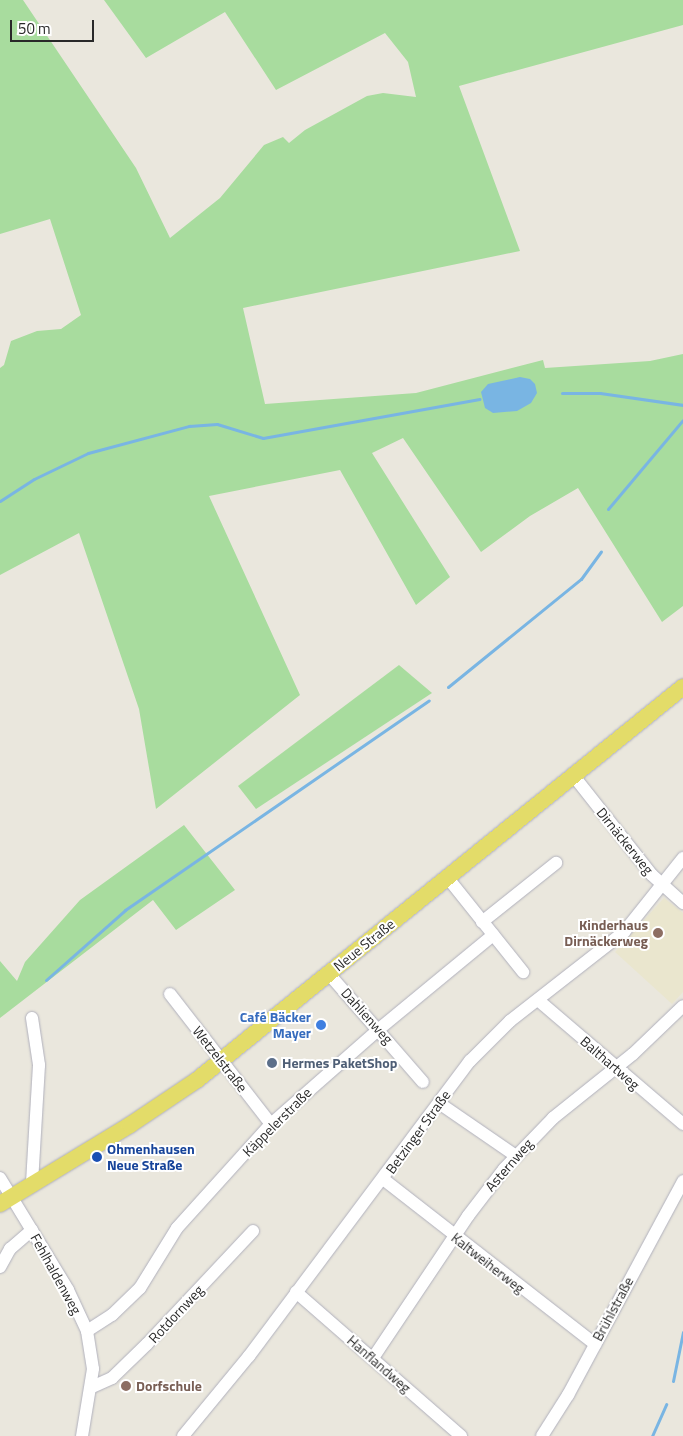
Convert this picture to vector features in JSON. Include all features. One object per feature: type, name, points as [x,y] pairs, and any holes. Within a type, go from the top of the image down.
[{"type":"main road","name":"Neue Straße","points":[[6,1200],[160,1106],[220,1062],[683,687]]},
{"type":"street","name":"Dirnäckerweg","points":[[573,775],[662,885],[683,903]]},
{"type":"street","name":"Betzinger Straße","points":[[183,1436],[487,1043],[624,932],[683,858]]},
{"type":"street","points":[[482,922],[556,863]]},
{"type":"street","points":[[447,878],[523,972]]},
{"type":"street","name":"Käppelerstraße","points":[[87,1331],[112,1315],[140,1288],[177,1228],[271,1124],[379,1029],[493,935]]},
{"type":"street","name":"Dahlienweg","points":[[329,974],[379,1029],[423,1082]]},
{"type":"street","name":"Wetzelstraße","points":[[170,994],[220,1062],[271,1124]]},
{"type":"street","name":"Balthartweg","points":[[538,1000],[615,1068],[683,1124]]},
{"type":"street","name":"Asternweg","points":[[373,1358],[454,1236],[516,1156],[553,1118],[615,1068],[683,1006]]},
{"type":"street","points":[[32,1018],[39,1065],[32,1184]]},
{"type":"street","points":[[439,1103],[516,1156]]},
{"type":"street","name":"Fehlhaldenweg","points":[[0,1178],[6,1200],[32,1230],[68,1290],[87,1331],[93,1368],[92,1387],[82,1436]]},
{"type":"street","name":"Kaltweiherweg","points":[[383,1179],[595,1344]]},
{"type":"street","name":"Brühlstraße","points":[[542,1436],[595,1344],[683,1181]]},
{"type":"street","points":[[0,1267],[10,1249],[32,1230]]},
{"type":"street","name":"Rotdornweg","points":[[92,1387],[112,1378],[147,1344],[253,1231]]},
{"type":"street","name":"Hanflandweg","points":[[296,1292],[461,1436]]},
{"type":"shaded area","name":"Kinderhaus Dirnäckerweg","points":[[664,898],[683,913],[683,992],[672,1004],[615,952]]},
{"type":"green space","points":[[0,0],[23,0],[136,168],[170,238],[220,198],[264,145],[283,137],[289,143],[305,130],[367,96],[383,93],[416,97],[408,62],[385,33],[276,90],[225,12],[146,58],[104,0],[683,0],[683,25],[459,86],[520,251],[243,308],[265,404],[416,393],[543,360],[545,368],[650,361],[683,354],[683,606],[662,622],[578,488],[530,516],[481,552],[403,438],[372,453],[450,577],[416,605],[340,470],[209,496],[300,695],[156,809],[139,709],[79,533],[0,575],[0,368],[4,365],[11,341],[37,331],[61,329],[81,315],[50,219],[0,234]]},
{"type":"green space","points":[[399,665],[432,693],[256,809],[238,786]]},
{"type":"green space","points":[[184,825],[235,890],[176,930],[153,900],[0,1018],[0,961],[17,981],[25,962],[80,900]]},
{"type":"water","points":[[520,377],[530,379],[535,384],[537,393],[531,403],[517,411],[493,413],[485,408],[481,392],[488,384]]},
{"type":"waterway","points":[[562,393],[600,393],[683,405]]},
{"type":"waterway","points":[[0,501],[34,479],[88,453],[189,426],[217,424],[263,438],[480,399]]},
{"type":"waterway","points":[[608,509],[683,420]]},
{"type":"waterway","points":[[448,687],[581,579],[601,551]]},
{"type":"waterway","points":[[46,980],[125,910],[429,700]]},
{"type":"waterway","points":[[673,1381],[683,1332]]},
{"type":"waterway","points":[[652,1436],[666,1404]]},
{"type":"place","name":"Kinderhaus Dirnäckerweg","points":[[658,933]]},
{"type":"place","name":"Café Bäcker Mayer","points":[[321,1025]]},
{"type":"place","name":"Hermes PaketShop","points":[[272,1063]]},
{"type":"place","name":"Ohmenhausen Neue Straße","points":[[97,1157]]},
{"type":"place","name":"Dorfschule","points":[[126,1386]]}]
